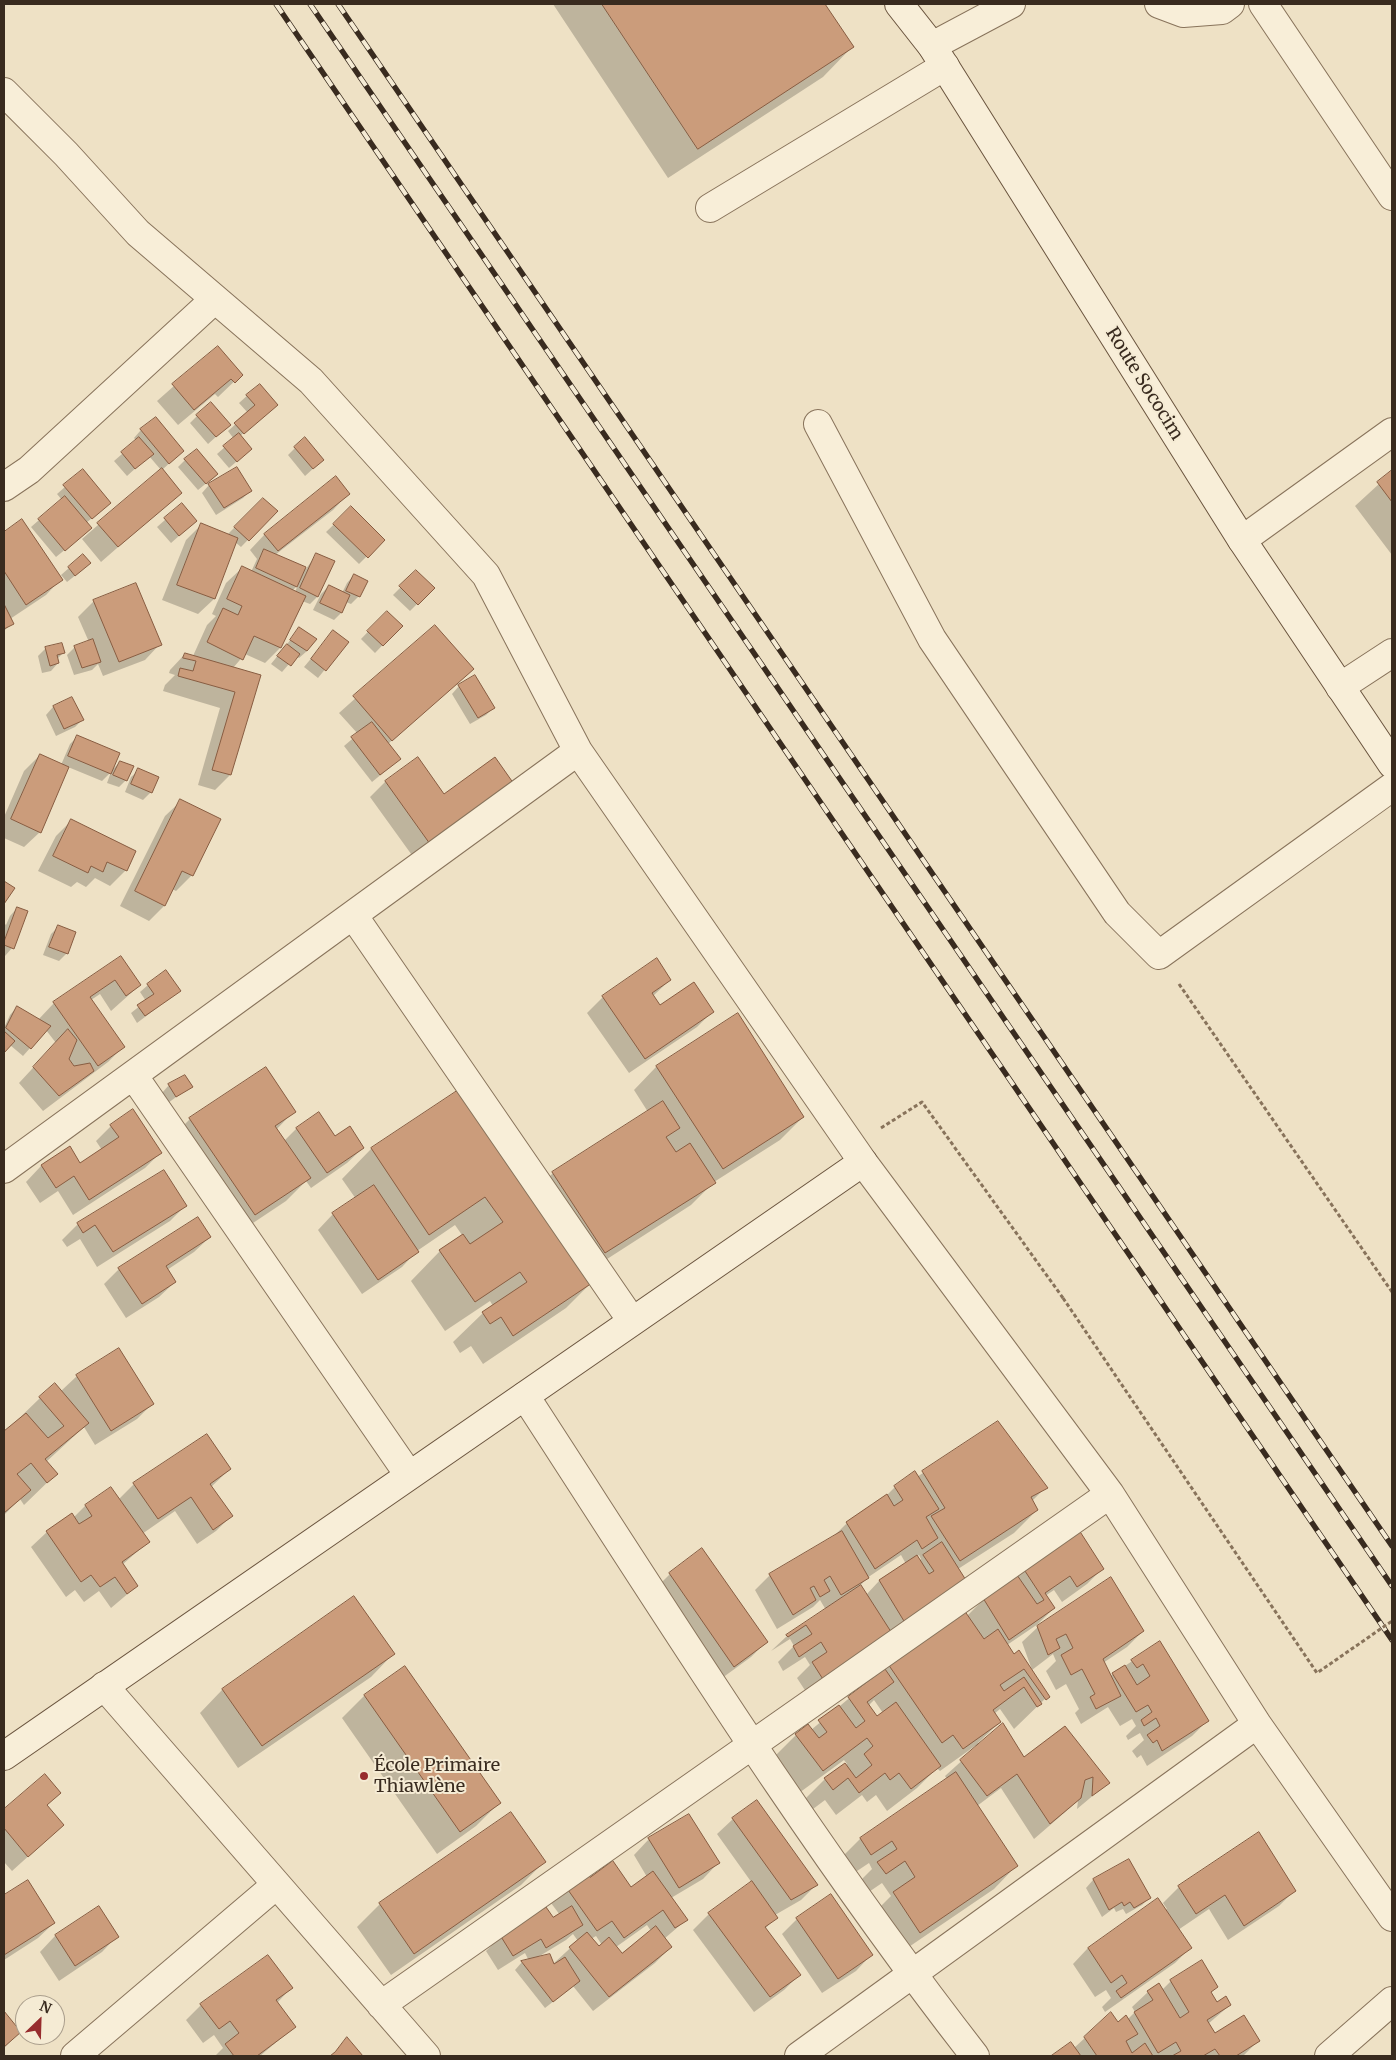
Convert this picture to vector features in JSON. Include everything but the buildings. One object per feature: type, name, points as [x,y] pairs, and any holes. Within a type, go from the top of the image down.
[{"type":"street","name":"Route Sococim","points":[[899,4],[938,56],[1242,540],[1392,764]]},
{"type":"street","points":[[710,208],[938,56],[1010,4]]},
{"type":"street","points":[[1159,4],[1183,13],[1222,10],[1230,4]]},
{"type":"street","points":[[1262,4],[1392,196]]},
{"type":"street","points":[[4,92],[66,154],[138,233],[311,381],[486,574],[578,751],[858,1153],[1110,1494],[1257,1724],[1392,1917]]},
{"type":"street","points":[[4,487],[29,470],[216,299]]},
{"type":"street","points":[[818,424],[932,639],[1116,913],[1159,955],[1392,788]]},
{"type":"street","points":[[1242,540],[1392,432]]},
{"type":"street","points":[[1340,687],[1392,653]]},
{"type":"street","points":[[4,1169],[578,751]]},
{"type":"street","points":[[353,915],[632,1321]]},
{"type":"street","points":[[133,1075],[409,1475]]},
{"type":"street","points":[[4,1756],[632,1321],[858,1153]]},
{"type":"street","points":[[525,1396],[751,1744],[911,1975],[975,2056]]},
{"type":"street","points":[[381,2005],[1110,1494]]},
{"type":"street","points":[[104,1686],[426,2056]]},
{"type":"street","points":[[799,2056],[1257,1724]]},
{"type":"street","points":[[75,2056],[276,1885]]},
{"type":"street","points":[[1329,2056],[1392,2001]]},
{"type":"path","points":[[1159,955],[1392,1292]]},
{"type":"path","points":[[858,1153],[922,1102],[1063,1298],[1317,1673],[1392,1621]]},
{"type":"railway","points":[[276,4],[1392,1640]]},
{"type":"railway","points":[[310,4],[1392,1586]]},
{"type":"railway","points":[[338,4],[1392,1546]]},
{"type":"place","name":"École Primaire Thiawlène","points":[[364,1776]]}]
